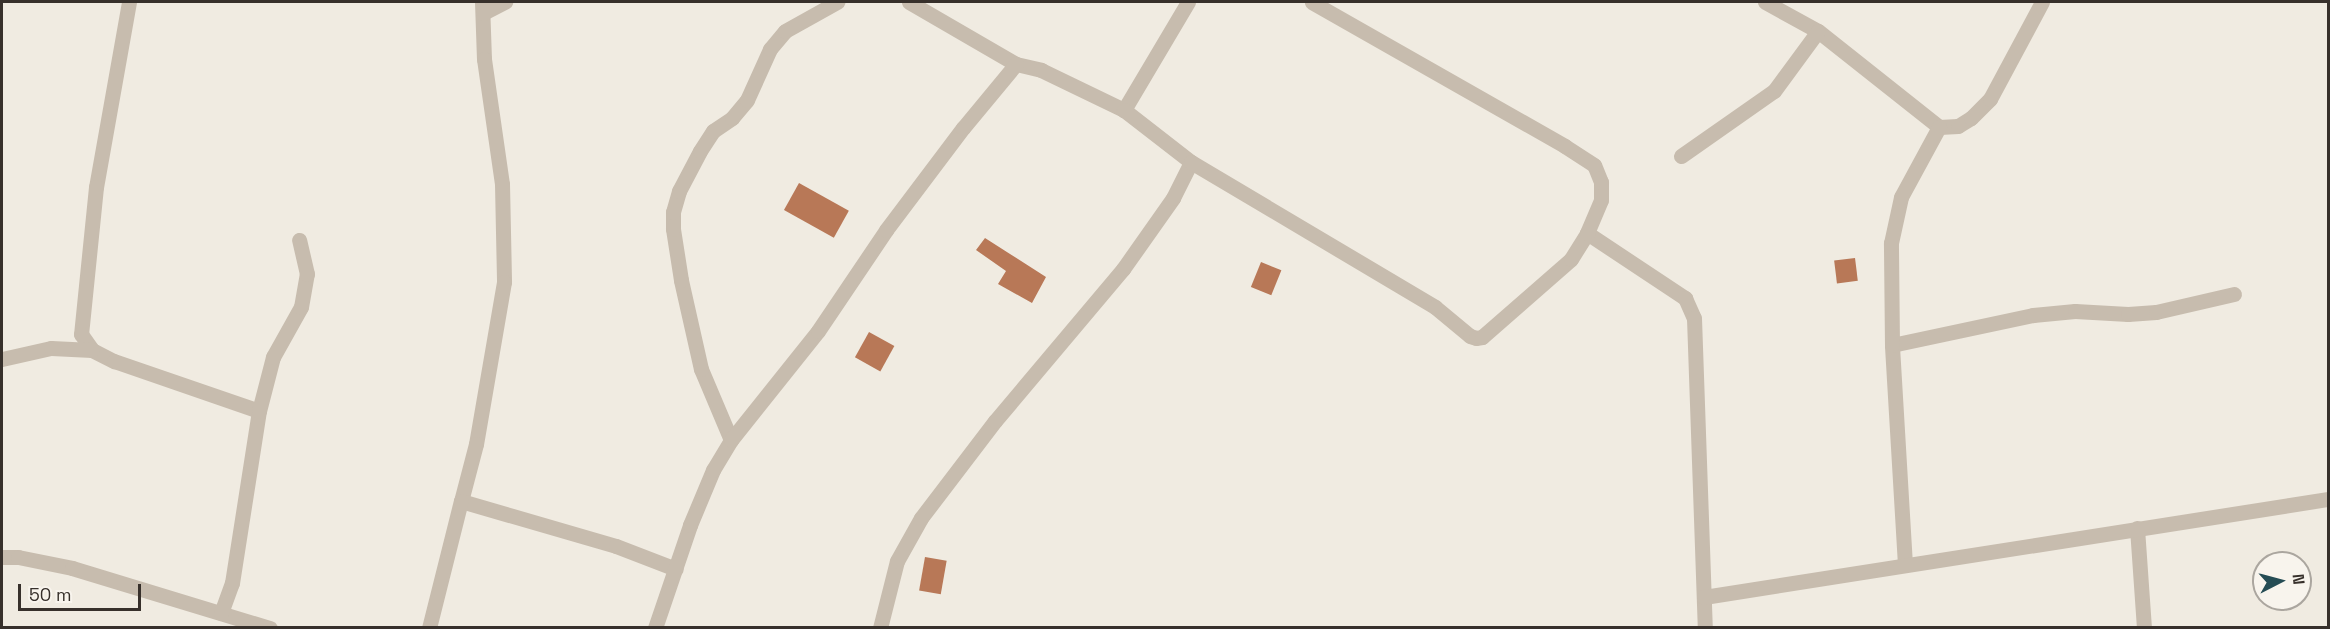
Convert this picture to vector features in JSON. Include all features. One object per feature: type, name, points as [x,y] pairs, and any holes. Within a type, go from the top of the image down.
[{"type":"street","points":[[92,350],[81,334],[96,187],[129,2]]},
{"type":"street","points":[[429,627],[476,444],[504,282],[502,184],[484,59],[483,7],[505,2]]},
{"type":"street","points":[[731,440],[701,369],[681,280],[673,212],[679,191],[700,151],[713,131],[732,118],[747,100],[770,49],[785,31],[837,2]]},
{"type":"street","points":[[909,2],[1016,64],[1041,70],[1124,110],[1191,162],[1435,307],[1470,336],[1476,338],[1490,330],[1571,259],[1587,233],[1601,200],[1601,182],[1594,165],[1565,146],[1312,2]]},
{"type":"street","points":[[1124,110],[1188,2]]},
{"type":"street","points":[[1765,2],[1818,31],[1939,127],[1958,126],[1971,118],[1990,99],[2042,2]]},
{"type":"street","points":[[1681,156],[1774,91],[1818,31]]},
{"type":"street","points":[[655,627],[709,481],[731,440],[818,331],[886,230],[1016,64]]},
{"type":"street","points":[[1905,564],[1892,345],[1891,243],[1900,198],[1939,127]]},
{"type":"street","points":[[880,627],[897,561],[921,518],[995,421],[1123,269],[1173,198],[1191,162]]},
{"type":"street","points":[[1587,233],[1684,298],[1694,318],[1706,627]]},
{"type":"street","points":[[221,613],[232,583],[257,436],[258,411],[273,357],[301,307],[307,274],[299,240]]},
{"type":"street","points":[[1892,345],[2033,315],[2075,311],[2128,314],[2156,312],[2234,294]]},
{"type":"street","points":[[2,359],[51,348],[92,350],[114,361],[258,411]]},
{"type":"street","points":[[1704,597],[2328,499]]},
{"type":"street","points":[[461,501],[616,546],[676,569]]},
{"type":"street","points":[[2137,528],[2144,627]]},
{"type":"street","points":[[2,557],[18,557],[72,568],[270,627]]},
{"type":"building","points":[[799,183],[849,211],[834,238],[784,210]]},
{"type":"building","points":[[985,238],[1046,277],[1032,303],[998,284],[1006,271],[976,250]]},
{"type":"building","points":[[1855,258],[1858,281],[1837,283],[1834,261]]},
{"type":"building","points":[[1261,262],[1281,270],[1271,295],[1251,287]]},
{"type":"building","points":[[869,332],[894,346],[880,371],[855,357]]},
{"type":"building","points":[[925,557],[947,561],[941,594],[919,590]]}]
